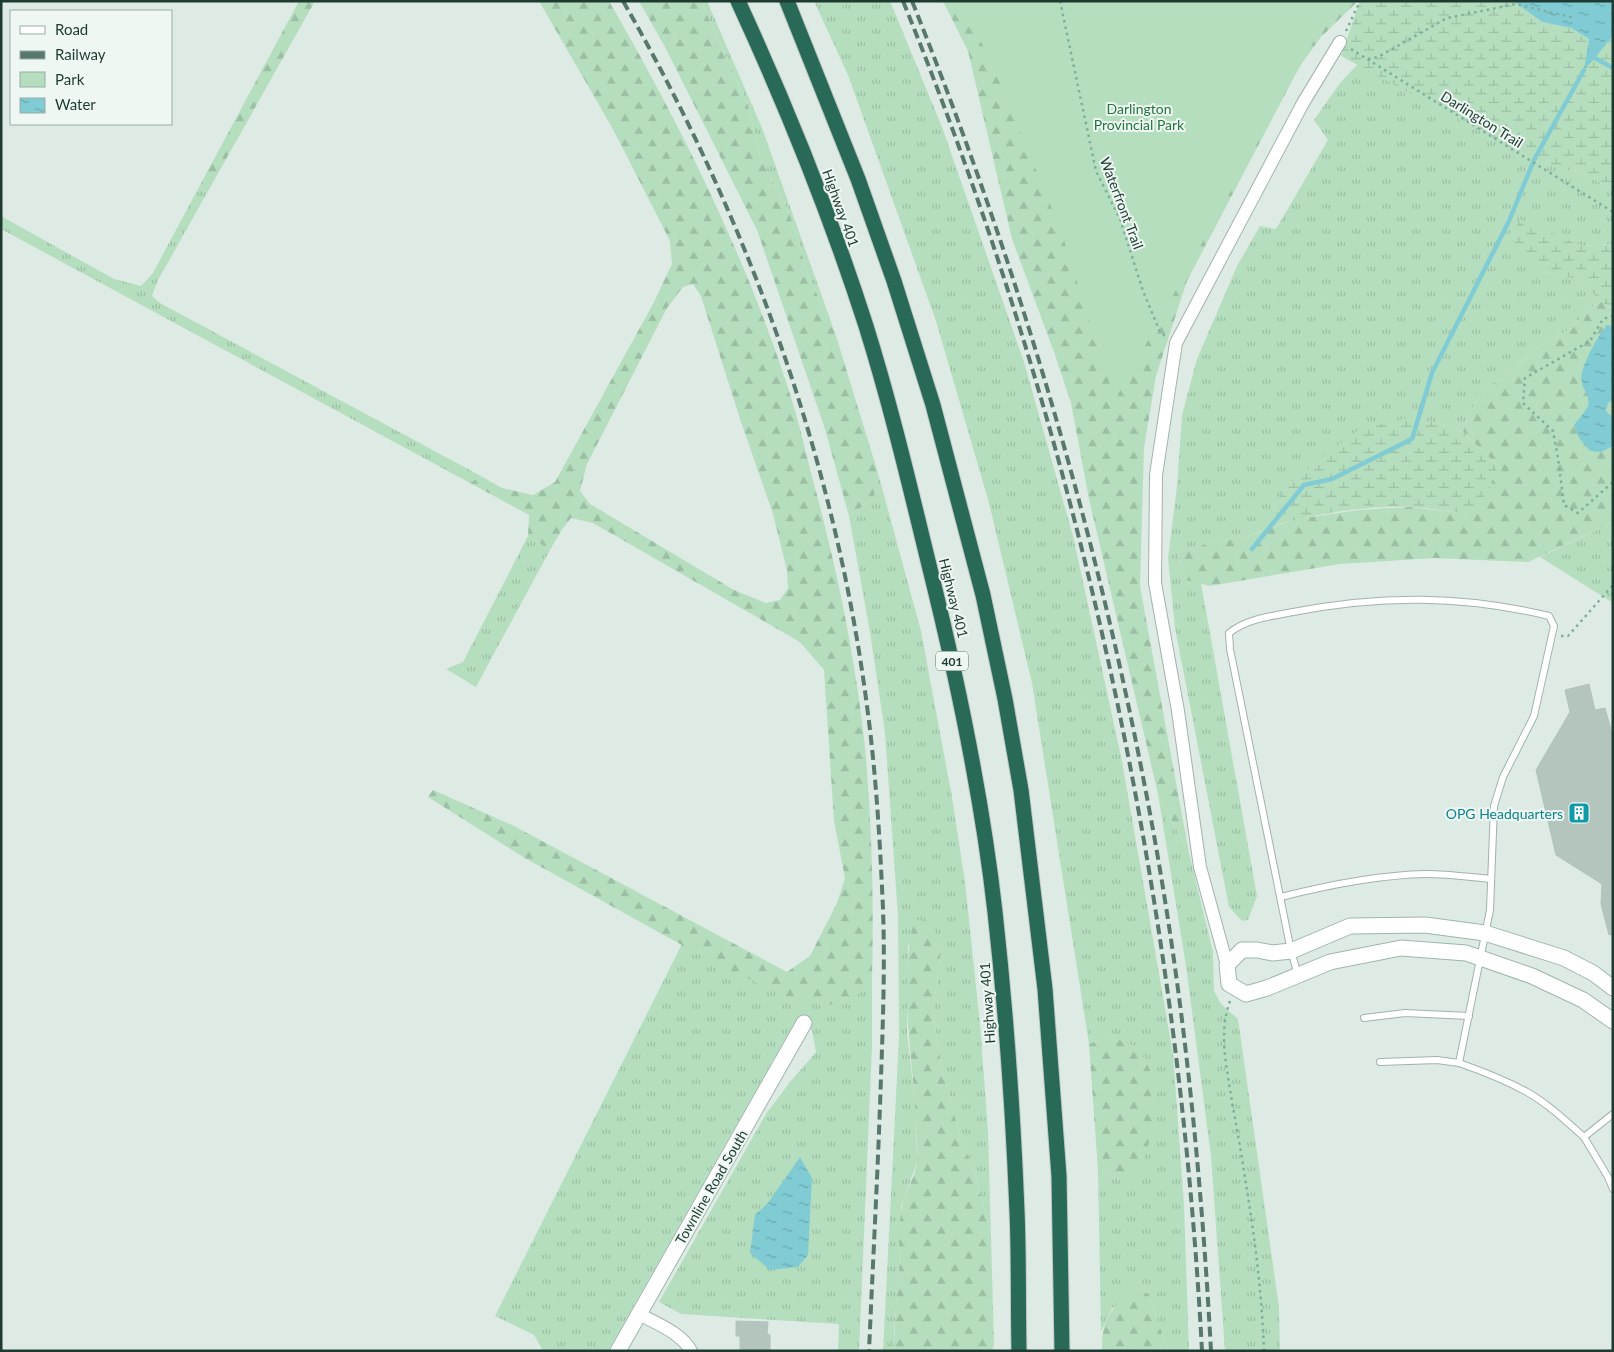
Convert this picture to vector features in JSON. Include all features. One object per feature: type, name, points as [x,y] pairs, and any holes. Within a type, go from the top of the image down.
[{"type":"highway","name":"Highway 401","points":[[738,1],[823,205],[866,326],[900,442],[951,653],[980,801],[996,919],[1017,1213],[1019,1351]]},
{"type":"highway","name":"Highway 401","points":[[787,1],[858,179],[894,281],[933,405],[983,595],[1005,699],[1021,790],[1044,989],[1059,1176],[1062,1351]]},
{"type":"street","points":[[1340,42],[1303,103],[1176,343],[1156,475],[1156,583],[1178,711],[1200,867],[1227,965],[1229,984],[1246,994],[1267,988],[1330,962],[1401,948],[1466,953],[1532,976],[1583,1000],[1613,1021]]},
{"type":"street","points":[[1227,965],[1242,950],[1272,953],[1291,951],[1350,926],[1425,925],[1485,933],[1564,958],[1613,988]]},
{"type":"street","name":"Townline Road South","points":[[618,1351],[804,1023]]},
{"type":"street","points":[[639,1314],[676,1335],[689,1346],[691,1351]]},
{"type":"lane","points":[[1298,975],[1291,951],[1232,658],[1229,633],[1240,624],[1337,604],[1413,599],[1464,601],[1527,610],[1549,616],[1554,626],[1534,716],[1503,777],[1494,806],[1490,910],[1459,1063]]},
{"type":"lane","points":[[1281,897],[1334,884],[1372,878],[1426,874],[1491,879]]},
{"type":"lane","points":[[1364,1018],[1405,1013],[1469,1016]]},
{"type":"lane","points":[[1380,1062],[1437,1060],[1459,1063],[1494,1076],[1528,1093],[1556,1113],[1584,1137],[1613,1189]]},
{"type":"lane","points":[[1584,1137],[1613,1114]]},
{"type":"path","name":"Waterfront Trail","points":[[1060,1],[1096,171],[1120,219],[1143,292],[1160,332],[1176,343]]},
{"type":"path","points":[[1340,42],[1360,1]]},
{"type":"path","points":[[1368,60],[1378,58],[1447,18],[1516,4],[1575,18]]},
{"type":"path","name":"Darlington Trail","points":[[1340,42],[1613,212]]},
{"type":"path","points":[[1613,317],[1603,318],[1590,341],[1524,378],[1524,403],[1553,431],[1564,505],[1578,513],[1613,482]]},
{"type":"path","points":[[1552,635],[1568,636],[1613,585]]},
{"type":"path","points":[[1234,988],[1227,1007],[1223,1030],[1224,1054],[1247,1187],[1262,1307],[1264,1351]]},
{"type":"green space","points":[[299,1],[315,1],[207,193],[199,187]]},
{"type":"green space","points":[[539,1],[609,1],[636,48],[710,193],[773,343],[796,413],[828,538],[850,642],[865,747],[871,834],[873,892],[872,979],[856,996],[827,1006],[792,999],[716,964],[523,857],[428,797],[433,790],[514,826],[787,972],[810,956],[837,903],[845,878],[834,821],[824,670],[800,642],[593,523],[571,518],[550,550],[528,536],[529,515],[470,483],[481,476],[502,488],[533,495],[555,482],[653,304],[672,264],[670,241],[614,131]],"holes":[[[693,284],[701,296],[740,419],[773,514],[787,570],[788,588],[780,600],[766,603],[734,590],[590,504],[580,491],[587,464],[667,308],[683,287]]]},
{"type":"green space","points":[[639,1],[701,1],[748,105],[761,159],[789,212],[809,277],[836,336],[878,473],[874,498],[849,516],[825,429],[757,230],[665,47]]},
{"type":"green space","points":[[701,1],[707,1],[762,128],[836,336],[809,277],[789,212],[761,159],[748,105]]},
{"type":"green space","points":[[814,1],[890,1],[942,127],[1024,362],[1073,536],[1122,761],[1173,1054],[1184,1205],[1189,1351],[1168,1351],[1149,1294],[1112,1308],[1101,1332],[1098,1170],[1125,1181],[1111,1037],[1089,1044],[1032,683],[989,503],[936,321],[848,75]]},
{"type":"green space","name":"Darlington Provincial Park","points":[[943,1],[1358,1],[1321,37],[1300,66],[1187,281],[1156,376],[1144,447],[1140,586],[1189,853],[1158,794],[1089,499],[1071,403],[1012,239],[968,51]]},
{"type":"green space","name":"Darlington Provincial Park","points":[[961,1],[1336,1],[1115,400],[1060,228],[993,66]]},
{"type":"green space","points":[[1360,1],[1513,1],[1542,22],[1571,28],[1589,39],[1595,58],[1613,36],[1613,190],[1587,175],[1534,160],[1341,56]]},
{"type":"green space","points":[[1358,64],[1534,160],[1587,175],[1613,190],[1613,244],[1582,246],[1519,220],[1513,239],[1545,272],[1581,280],[1600,301],[1586,311],[1573,327],[1536,349],[1508,375],[1488,386],[1468,414],[1463,432],[1437,423],[1270,515],[1281,524],[1245,537],[1217,541],[1178,552],[1186,580],[1201,583],[1257,896],[1248,920],[1242,921],[1229,907],[1175,628],[1168,558],[1177,486],[1182,415],[1197,359],[1237,266],[1260,226],[1276,229],[1328,140],[1314,120],[1340,83]]},
{"type":"green space","points":[[199,187],[207,193],[158,280],[152,296],[160,303],[481,476],[470,483],[1,229],[1,216],[114,279],[141,286],[153,273]]},
{"type":"green space","points":[[1519,219],[1582,246],[1613,244],[1613,309],[1600,301],[1581,280],[1545,272],[1522,255],[1513,239]]},
{"type":"green space","points":[[1600,301],[1613,309],[1613,522],[1528,562],[1435,558],[1340,564],[1210,586],[1186,580],[1178,552],[1217,541],[1245,537],[1297,519],[1358,510],[1410,507],[1469,514],[1498,466],[1463,432],[1468,414],[1488,386],[1508,375],[1536,349],[1573,327],[1586,311]]},
{"type":"green space","points":[[1408,418],[1437,423],[1463,432],[1498,466],[1488,492],[1469,514],[1418,508],[1380,507],[1328,513],[1281,524],[1269,515],[1284,488],[1360,429]]},
{"type":"green space","points":[[878,473],[921,631],[952,797],[965,882],[980,1024],[988,1131],[991,1235],[976,1177],[958,1129],[941,1065],[933,1012],[942,942],[908,945],[907,1033],[916,1109],[917,1162],[901,1207],[899,1275],[894,1330],[895,1351],[883,1351],[899,1037],[898,916],[885,733],[870,632],[849,516],[874,498]]},
{"type":"green space","points":[[1613,522],[1613,603],[1540,557]]},
{"type":"green space","points":[[528,536],[550,550],[476,687],[446,669],[463,662]]},
{"type":"green space","points":[[1158,794],[1189,853],[1213,952],[1214,991],[1221,1004],[1238,1019],[1279,1307],[1280,1351],[1225,1351],[1211,1156],[1186,966]]},
{"type":"green space","points":[[914,920],[928,921],[942,942],[933,1012],[941,1065],[958,1129],[976,1177],[991,1235],[994,1346],[991,1351],[895,1351],[901,1214],[917,1159],[915,1099],[907,1009],[909,950]]},
{"type":"green space","points":[[682,944],[856,996],[872,979],[872,1046],[859,1351],[838,1351],[839,1324],[681,1314],[659,1302],[766,1114],[816,1052],[812,1030],[794,1023],[608,1351],[543,1351],[534,1335],[495,1316]]},
{"type":"green space","points":[[1111,1037],[1138,1047],[1150,1070],[1153,1129],[1143,1163],[1125,1181],[1098,1170],[1089,1044]]},
{"type":"green space","points":[[1132,1288],[1149,1294],[1168,1351],[1102,1351],[1103,1331],[1109,1316],[1118,1302]]},
{"type":"water","points":[[1513,1],[1613,1],[1613,36],[1584,70],[1589,39],[1571,28],[1542,22]]},
{"type":"water","points":[[1607,325],[1613,326],[1613,400],[1608,403],[1606,411],[1613,418],[1613,446],[1601,452],[1590,451],[1579,438],[1574,425],[1585,411],[1589,402],[1581,378],[1584,367],[1592,348]]},
{"type":"water","points":[[800,1157],[812,1178],[808,1255],[798,1267],[770,1270],[750,1253],[755,1215],[768,1203]]},
{"type":"building","name":"OPG Headquarters","points":[[1589,684],[1595,710],[1605,708],[1613,737],[1613,934],[1609,935],[1601,904],[1602,884],[1556,855],[1536,770],[1570,712],[1565,690]]},
{"type":"building","points":[[736,1321],[768,1322],[767,1334],[770,1335],[770,1351],[743,1351],[743,1349],[740,1349],[740,1336],[736,1336]]},
{"type":"waterway","points":[[1595,58],[1613,68]]},
{"type":"waterway","points":[[1252,549],[1304,485],[1332,479],[1412,439],[1432,373],[1509,221],[1534,160],[1584,70]]},
{"type":"railway","points":[[623,1],[668,83],[709,168],[746,254],[780,342],[808,431],[833,522],[852,614],[873,756],[884,930],[882,1056],[869,1351]]},
{"type":"railway","points":[[903,1],[965,164],[1020,329],[1068,495],[1109,663],[1143,833],[1169,1004],[1189,1177],[1202,1351]]},
{"type":"railway","points":[[912,1],[990,211],[1025,317],[1058,424],[1114,639],[1158,858],[1177,981],[1198,1165],[1211,1351]]},
{"type":"place","name":"OPG Headquarters","points":[[1579,813]]}]
